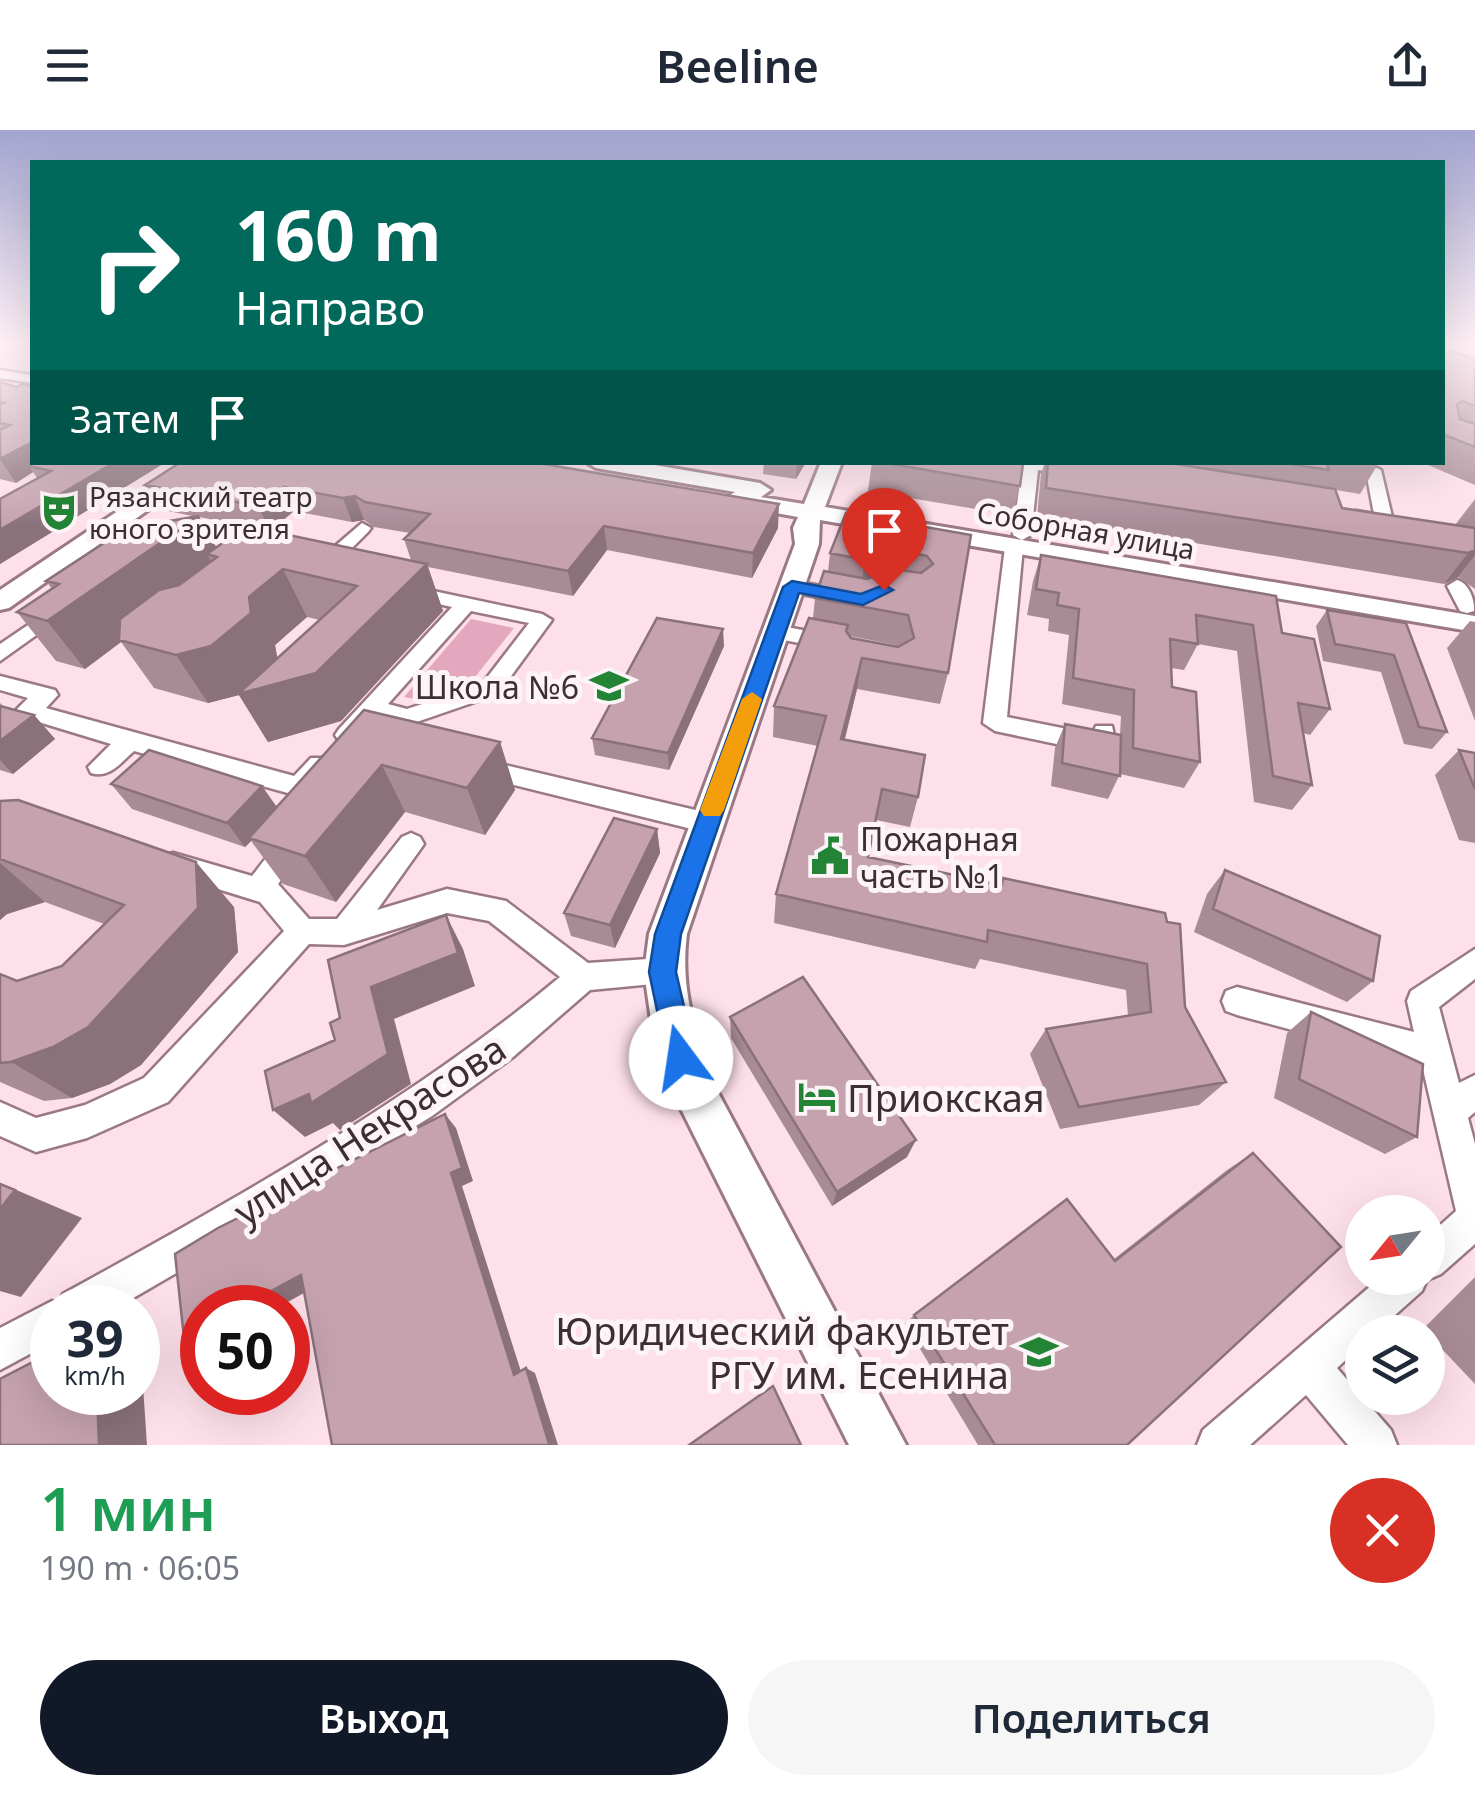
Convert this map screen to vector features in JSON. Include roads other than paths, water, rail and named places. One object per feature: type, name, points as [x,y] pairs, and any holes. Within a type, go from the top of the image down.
[{"type":"main road","points":[[0,602],[202,465]]},
{"type":"main road","name":"Соборная улица","points":[[610,465],[823,509]]},
{"type":"main road","points":[[831,465],[822,532],[807,544],[668,934],[663,972],[670,1020],[695,1093],[878,1445]]},
{"type":"main road","points":[[823,509],[850,465]]},
{"type":"main road","name":"Соборная улица","points":[[566,472],[1468,606]]},
{"type":"street","points":[[1026,465],[995,723],[1104,744],[1104,732]]},
{"type":"street","points":[[1032,465],[1086,474]]},
{"type":"street","points":[[1338,513],[1384,520],[1375,474],[1356,465]]},
{"type":"street","points":[[316,573],[362,528]]},
{"type":"street","points":[[792,587],[863,600],[874,595]]},
{"type":"street","points":[[372,708],[408,717],[490,690],[542,620],[391,589]]},
{"type":"street","points":[[0,654],[76,596]]},
{"type":"street","points":[[0,684],[47,695],[28,710],[299,787],[466,604]]},
{"type":"street","points":[[776,632],[854,647]]},
{"type":"street","points":[[100,767],[130,740]]},
{"type":"street","points":[[458,763],[708,822]]},
{"type":"street","points":[[258,890],[307,832]]},
{"type":"street","points":[[344,932],[411,844]]},
{"type":"street","points":[[144,855],[269,894],[302,930],[344,932],[448,901],[496,910],[583,977],[663,972]]},
{"type":"street","points":[[0,1119],[36,1135],[87,1122],[156,1090],[302,930]]},
{"type":"street","points":[[1445,1245],[1475,1216],[1462,1101],[1435,1053],[1422,1001],[1475,962]]},
{"type":"street","name":"улица Некрасова","points":[[118,1285],[420,1104],[502,1046],[583,977]]},
{"type":"street","points":[[1238,1001],[1435,1053]]},
{"type":"street","points":[[1218,1445],[1389,1295]]},
{"type":"street","points":[[0,1350],[30,1333]]},
{"type":"street","points":[[1308,1366],[1376,1445]]},
{"type":"place","name":"Рязанский театр юного зрителя","points":[[59,512]]},
{"type":"place","name":"Школа №6","points":[[609,686]]},
{"type":"place","name":"Пожарная часть №1","points":[[830,856]]},
{"type":"place","name":"Приокская","points":[[817,1097]]},
{"type":"place","name":"Юридический факультет РГУ им. Есенина","points":[[1039,1352]]}]
